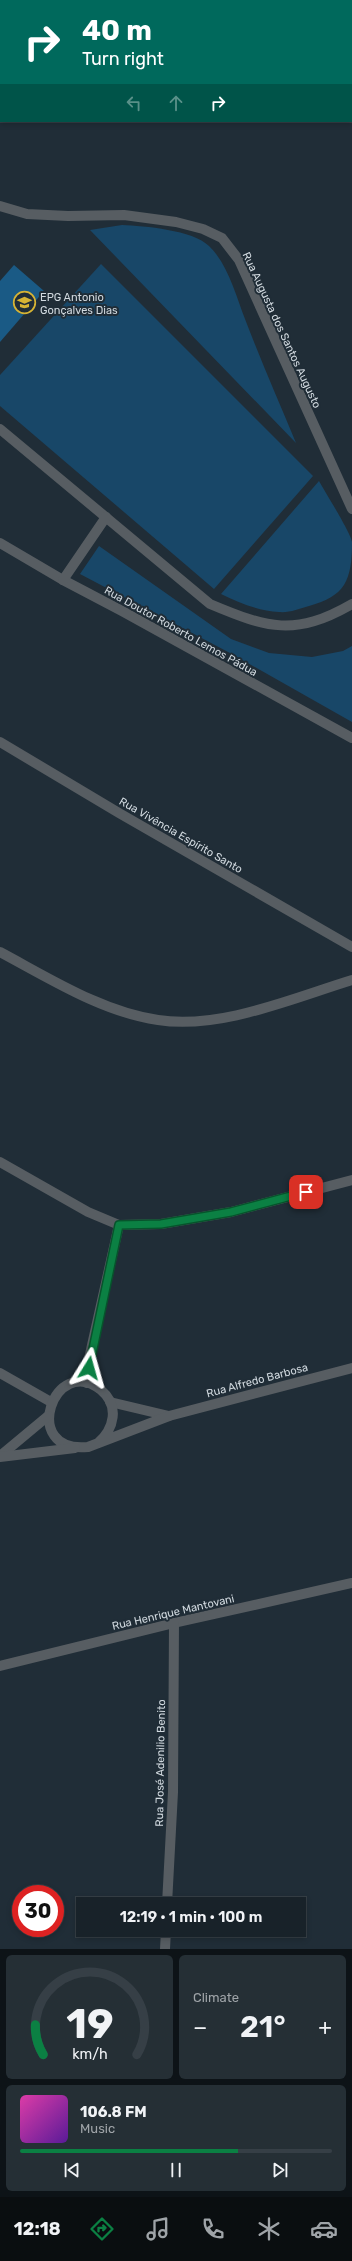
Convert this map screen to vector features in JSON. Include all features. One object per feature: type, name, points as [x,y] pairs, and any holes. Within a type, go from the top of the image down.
[{"type":"street","name":"Rua Augusta dos Santos Augusto","points":[[0,206],[27,214],[68,216],[124,214],[176,222],[203,229],[222,238],[239,260],[352,509]]},
{"type":"street","points":[[0,429],[210,604],[250,620],[282,627],[315,621],[352,604]]},
{"type":"street","points":[[63,580],[106,517]]},
{"type":"street","name":"Rua Doutor Roberto Lemos Pádua","points":[[0,543],[63,580],[352,738]]},
{"type":"street","name":"Rua Vivência Espírito Santo","points":[[0,742],[120,814],[352,947]]},
{"type":"street","points":[[0,952],[72,990],[126,1012],[158,1020],[192,1022],[231,1016],[352,980]]},
{"type":"street","points":[[0,1162],[88,1212],[119,1225],[161,1224],[231,1212],[352,1180]]},
{"type":"street","points":[[87,1383],[90,1354],[119,1225]]},
{"type":"street","name":"Rua Alfredo Barbosa","points":[[98,1443],[169,1416],[352,1368]]},
{"type":"street","points":[[0,1373],[51,1402]]},
{"type":"street","points":[[0,1457],[78,1448],[98,1443],[107,1435],[112,1425],[114,1414],[105,1393],[87,1383],[76,1383],[66,1386],[57,1393],[51,1402],[48,1416],[54,1434],[60,1441],[78,1448]]},
{"type":"street","name":"Rua Alfredo Barbosa","points":[[110,1402],[169,1416]]},
{"type":"street","points":[[0,1457],[48,1416]]},
{"type":"street","name":"Rua Henrique Mantovani","points":[[0,1666],[174,1623],[352,1583]]},
{"type":"street","name":"Rua José Adenilio Benito","points":[[167,1897],[173,1792],[174,1623]]},
{"type":"street","points":[[165,1949],[166,1937]]},
{"type":"shaded area","points":[[122,225],[143,226],[192,236],[202,241],[216,253],[231,281],[257,350],[296,443],[90,230]]},
{"type":"shaded area","points":[[101,264],[313,476],[214,589],[0,406],[0,375]]},
{"type":"shaded area","points":[[319,481],[343,522],[352,542],[352,556],[348,577],[338,592],[321,602],[286,612],[257,608],[221,594]]},
{"type":"shaded area","points":[[99,546],[231,639],[269,653],[312,657],[343,651],[352,646],[352,722],[230,653],[80,574]]},
{"type":"building","points":[[14,265],[44,291],[0,342],[0,281]]},
{"type":"place","name":"EPG Antonio Gonçalves Dias","points":[[24,303]]},
{"type":"route","points":[[89,1368],[90,1354],[119,1225],[161,1224],[231,1212],[306,1192]]}]
